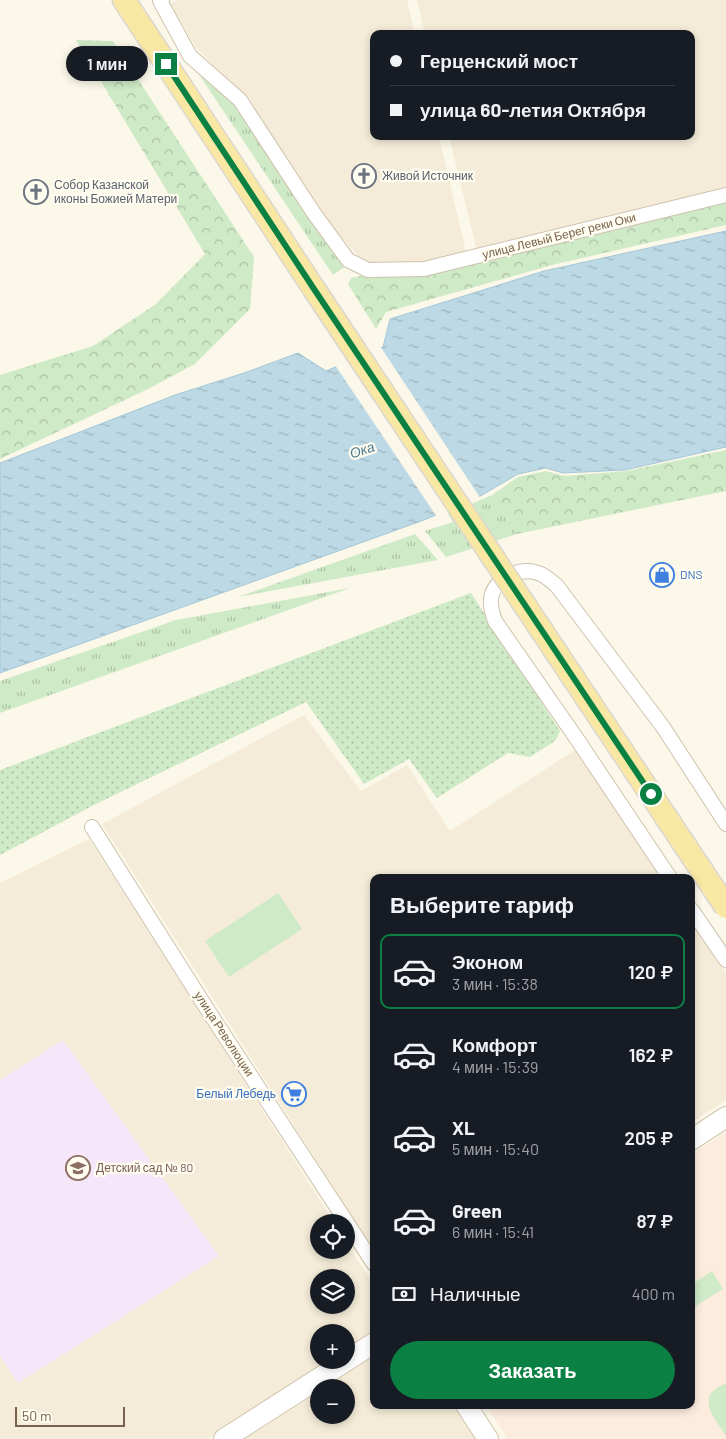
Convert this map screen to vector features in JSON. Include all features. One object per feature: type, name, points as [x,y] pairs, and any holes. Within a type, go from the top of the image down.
[{"type":"main road","points":[[124,0],[314,289],[726,907]]},
{"type":"street","name":"улица Левый Берег реки Оки","points":[[161,0],[190,56],[240,100],[313,212],[348,260],[368,270],[424,269],[726,195]]},
{"type":"street","points":[[667,874],[495,621],[491,604],[492,595],[498,585],[507,577],[517,572],[537,572],[557,586],[663,727],[726,824]]},
{"type":"street","name":"улица Революции","points":[[92,827],[210,1014],[370,1258]]},
{"type":"street","points":[[695,915],[726,960]]},
{"type":"street","points":[[695,1137],[726,1117]]},
{"type":"street","points":[[224,1439],[370,1346]]},
{"type":"street","points":[[469,1409],[488,1439]]},
{"type":"shaded area","points":[[179,0],[407,0],[414,30],[370,30],[370,140],[440,140],[467,256],[422,266],[365,263],[317,211],[245,97],[195,47],[170,3]]},
{"type":"shaded area","points":[[417,0],[726,0],[726,188],[477,252],[450,140],[695,140],[695,30],[424,30]]},
{"type":"shaded area","points":[[304,715],[361,791],[407,765],[450,831],[575,750],[659,874],[370,874],[370,1245],[355,1221],[355,1214],[350,1214],[102,824]]},
{"type":"shaded area","points":[[89,839],[329,1214],[310,1214],[310,1259],[355,1259],[355,1256],[370,1279],[370,1335],[355,1344],[355,1324],[310,1324],[310,1369],[317,1369],[208,1439],[0,1439],[0,883]]},
{"type":"shaded area","points":[[695,928],[726,973],[726,1100],[695,1120]]},
{"type":"shaded area","name":"Детский сад № 80","points":[[63,1040],[219,1256],[18,1383],[0,1356],[0,1080]]},
{"type":"shaded area","points":[[726,1132],[726,1439],[508,1439],[489,1409],[695,1409],[695,1152]]},
{"type":"shaded area","points":[[370,1356],[370,1409],[456,1409],[475,1439],[240,1439],[310,1395],[310,1424],[355,1424],[355,1379],[334,1379],[350,1369],[355,1369],[355,1366]]},
{"type":"green space","points":[[76,40],[113,41],[254,257],[250,309],[195,364],[148,389],[0,459],[0,375],[93,346],[156,304],[205,254]]},
{"type":"green space","points":[[192,64],[233,101],[346,266],[333,275]]},
{"type":"green space","points":[[726,198],[726,225],[552,265],[386,312],[376,329],[348,284],[351,278]]},
{"type":"green space","points":[[726,450],[726,491],[517,534],[492,495],[518,477],[546,471],[564,476],[627,471]]},
{"type":"green space","points":[[492,495],[517,534],[446,557],[425,531],[453,522],[448,514]]},
{"type":"green space","points":[[415,534],[438,560],[238,597]]},
{"type":"green space","points":[[350,588],[0,713],[0,681],[176,620]]},
{"type":"green space","points":[[471,593],[560,731],[555,741],[530,757],[508,753],[437,798],[409,759],[364,784],[306,702],[92,806],[0,855],[0,770]]},
{"type":"green space","points":[[278,893],[302,929],[229,977],[205,941]]},
{"type":"green space","points":[[712,1271],[723,1289],[695,1306],[695,1282]]},
{"type":"green space","points":[[726,1383],[726,1436],[712,1414],[709,1397],[712,1392]]},
{"type":"water","name":"Ока","points":[[726,231],[726,447],[625,470],[563,473],[546,468],[518,474],[477,498],[424,520],[0,673],[0,463],[175,395],[247,372],[298,353],[326,371],[383,347],[390,319],[544,271]]},
{"type":"pier","points":[[380,346],[481,499],[437,517],[335,365]]},
{"type":"place","name":"Живой Источник","points":[[364,176]]},
{"type":"place","name":"Собор Казанской иконы Божией Матери","points":[[36,192]]},
{"type":"place","name":"DNS","points":[[662,575]]},
{"type":"place","name":"Белый Лебедь","points":[[294,1094]]},
{"type":"place","name":"Детский сад № 80","points":[[78,1168]]},
{"type":"route","points":[[166,64],[651,794]]}]
